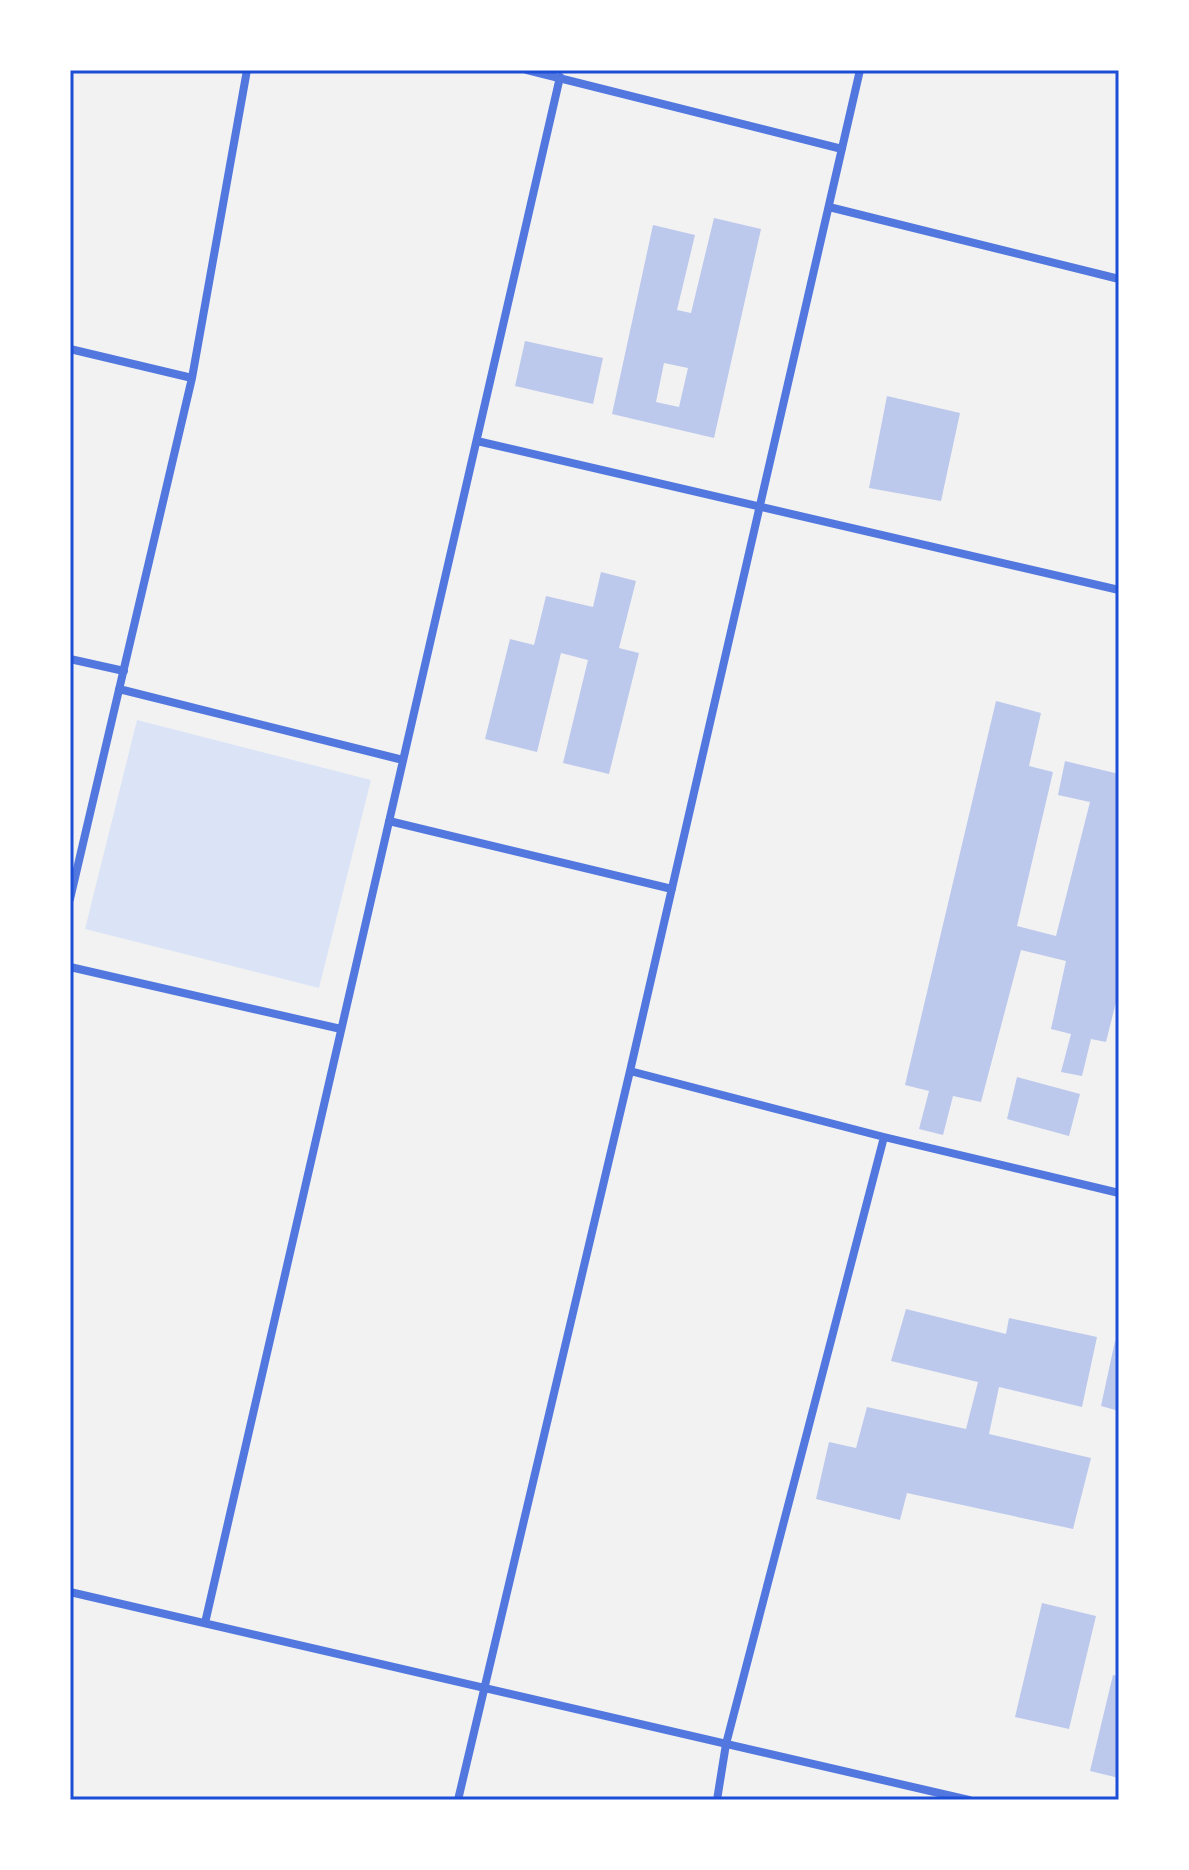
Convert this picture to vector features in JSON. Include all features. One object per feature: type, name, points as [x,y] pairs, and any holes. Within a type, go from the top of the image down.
[{"type":"street","points":[[70,899],[192,378],[247,70]]},
{"type":"street","points":[[527,70],[842,149]]},
{"type":"street","points":[[458,1800],[630,1071],[860,70]]},
{"type":"street","points":[[205,1623],[560,77]]},
{"type":"street","points":[[829,207],[1119,279]]},
{"type":"street","points":[[70,349],[192,378]]},
{"type":"street","points":[[477,441],[1119,590]]},
{"type":"street","points":[[70,659],[124,671]]},
{"type":"street","points":[[119,689],[403,760]]},
{"type":"street","points":[[389,821],[672,889]]},
{"type":"street","points":[[70,967],[341,1029]]},
{"type":"street","points":[[630,1071],[884,1137],[1119,1193]]},
{"type":"street","points":[[717,1800],[726,1744],[884,1137]]},
{"type":"street","points":[[70,1592],[969,1800]]},
{"type":"shaded area","points":[[137,720],[371,780],[319,988],[85,929]]},
{"type":"building","points":[[714,218],[761,229],[714,438],[612,414],[653,225],[695,235],[677,310],[691,313]],"holes":[[[664,363],[688,368],[679,407],[656,402]]]},
{"type":"building","points":[[525,341],[603,358],[593,404],[515,386]]},
{"type":"building","points":[[887,396],[960,413],[941,501],[869,488]]},
{"type":"building","points":[[601,572],[636,581],[619,648],[639,653],[609,774],[563,763],[588,660],[561,653],[537,752],[485,739],[510,639],[534,645],[546,596],[593,607]]},
{"type":"building","points":[[996,701],[1041,713],[1029,766],[1053,772],[1017,926],[1056,936],[1090,802],[1058,795],[1065,761],[1119,774],[1119,990],[1106,1042],[1091,1039],[1082,1076],[1061,1072],[1071,1034],[1051,1029],[1066,961],[1021,950],[981,1102],[953,1096],[943,1135],[919,1129],[929,1091],[905,1085]]},
{"type":"building","points":[[1017,1077],[1080,1094],[1069,1136],[1007,1119]]},
{"type":"building","points":[[906,1309],[1006,1334],[1009,1318],[1097,1337],[1082,1407],[999,1387],[989,1434],[1091,1458],[1073,1529],[907,1493],[900,1520],[816,1499],[829,1442],[856,1448],[867,1407],[966,1429],[978,1382],[891,1361]]},
{"type":"building","points":[[1115,1341],[1119,1342],[1119,1411],[1101,1406]]},
{"type":"building","points":[[1042,1603],[1096,1616],[1069,1729],[1015,1717]]},
{"type":"building","points":[[1113,1675],[1119,1676],[1119,1778],[1090,1771]]}]
